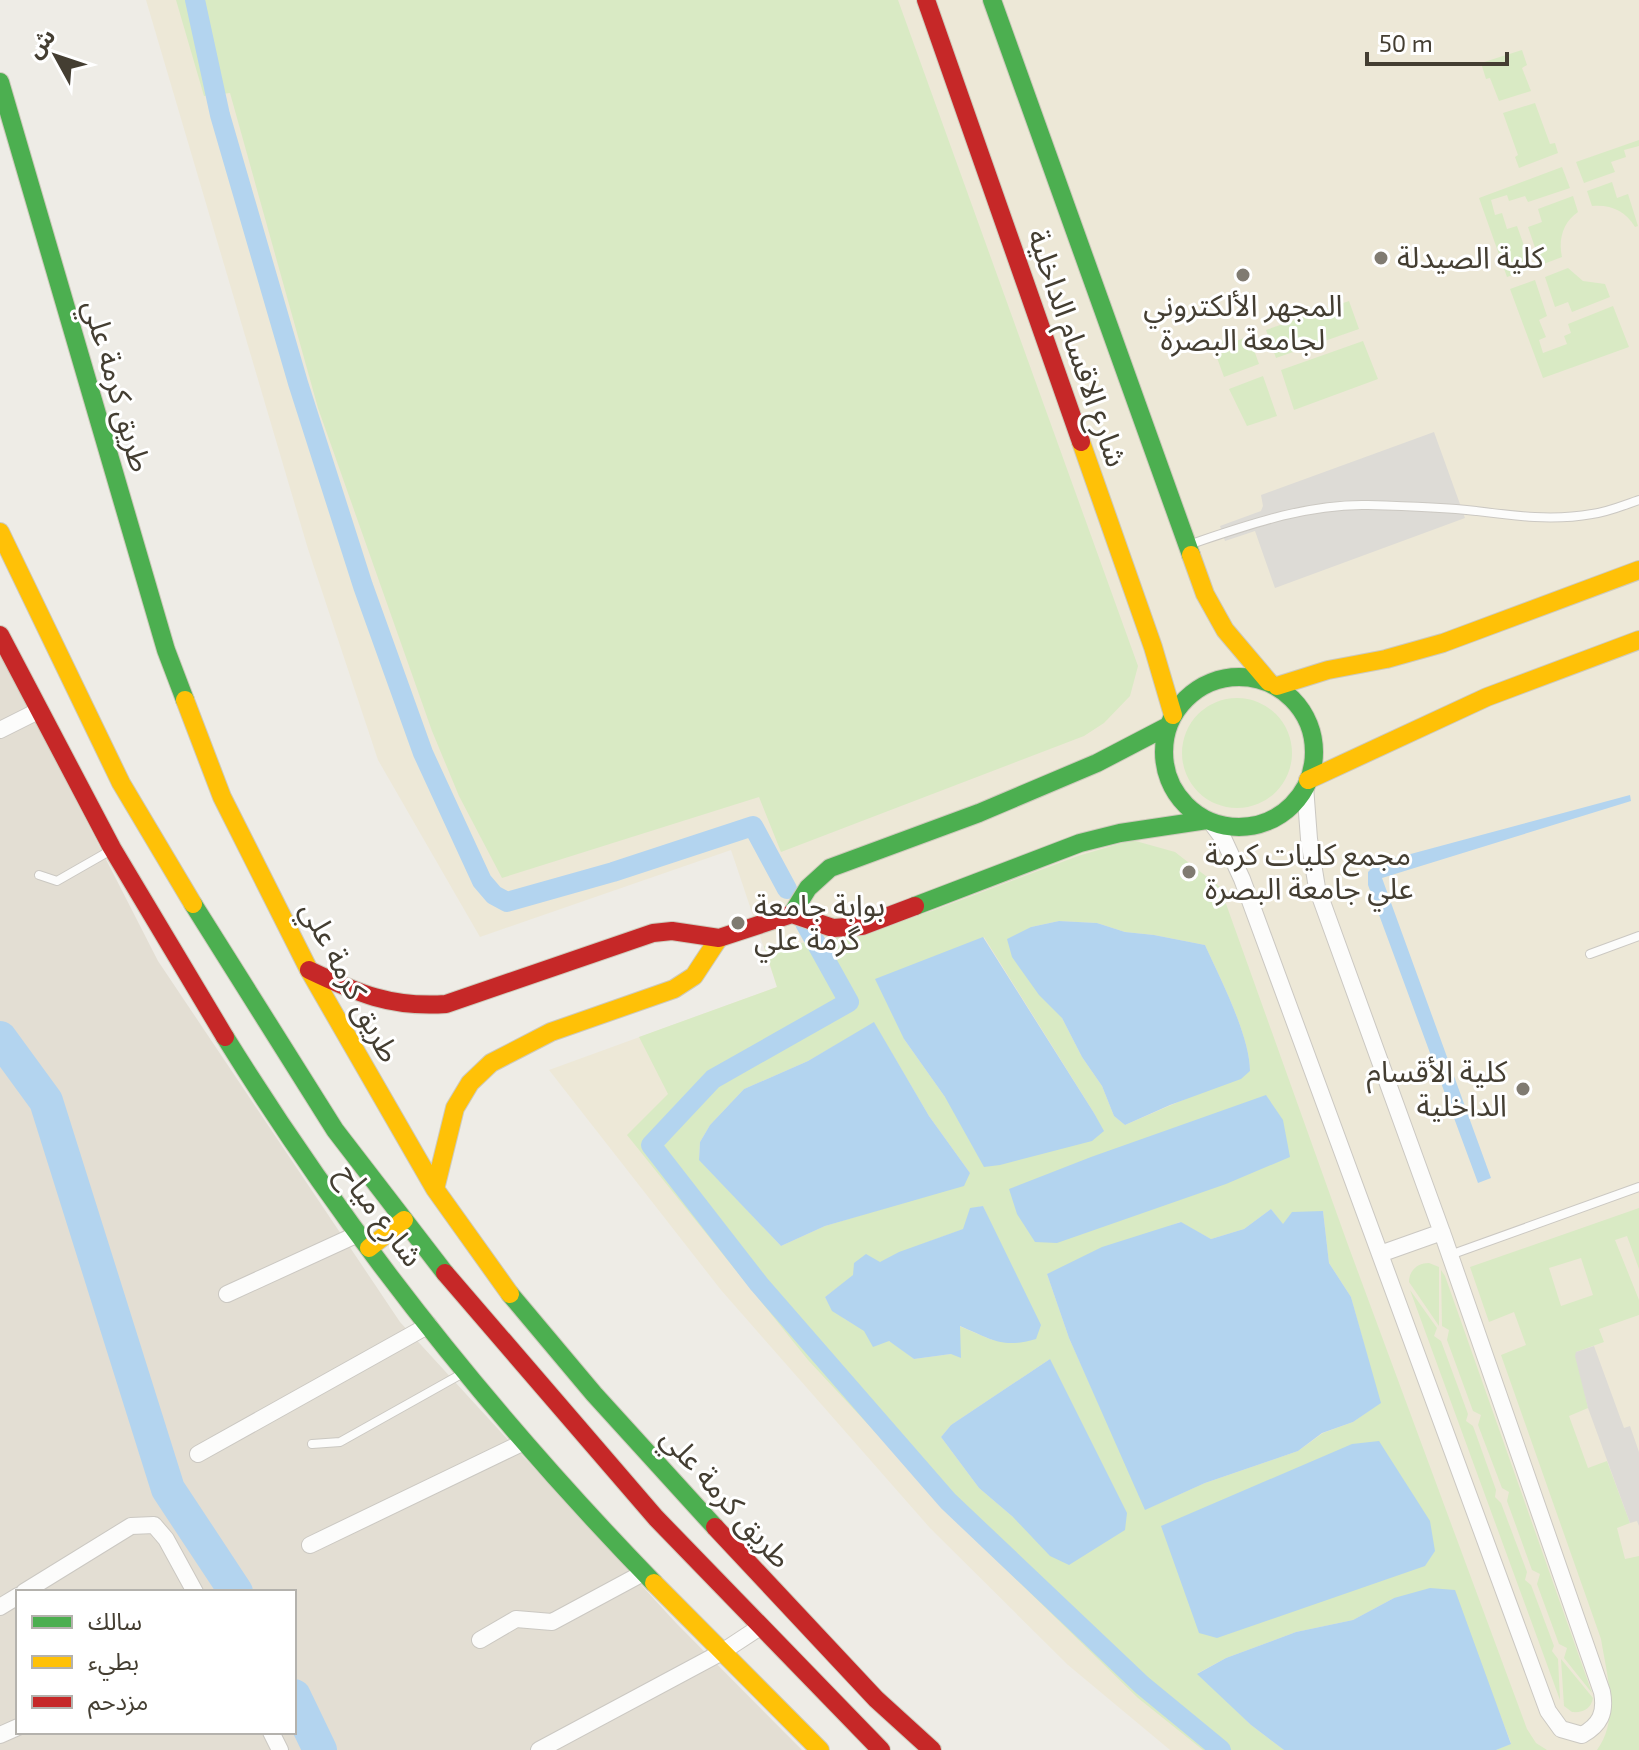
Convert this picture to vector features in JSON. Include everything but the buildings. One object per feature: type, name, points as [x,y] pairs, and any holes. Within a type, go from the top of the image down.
[{"type":"main road","name":"شارع الاقسام الداخلية","points":[[926,0],[1153,647],[1170,720]]},
{"type":"main road","name":"شارع الاقسام الداخلية","points":[[992,0],[1187,545],[1214,612],[1225,630],[1273,684]]},
{"type":"main road","name":"طريق كرمة علي","points":[[0,82],[166,650],[222,797],[309,970],[435,1189],[495,1276],[594,1394],[782,1601],[876,1699],[932,1750]]},
{"type":"main road","name":"طريق كرمة علي","points":[[0,532],[121,783],[171,870],[335,1130],[469,1303],[656,1518],[881,1750]]},
{"type":"main road","points":[[1273,684],[1443,643],[1639,570]]},
{"type":"main road","name":"شارع مياح","points":[[0,635],[5,656],[217,1027],[297,1149],[364,1241],[524,1442],[643,1573],[820,1750]]},
{"type":"main road","points":[[1307,783],[1441,717],[1551,671],[1639,640]]},
{"type":"main road","points":[[309,970],[369,998],[394,1005],[420,1007],[458,1000],[653,933],[672,931],[719,938],[792,914],[833,928],[862,926],[1080,843],[1120,833],[1209,821],[1239,827],[1259,825],[1278,816],[1294,803],[1307,783],[1314,759],[1313,737],[1306,717],[1294,700],[1273,684],[1248,677],[1226,677],[1205,685],[1187,697],[1170,720],[1097,763],[979,813],[830,868],[813,880],[792,914]]},
{"type":"main road","points":[[1170,720],[1164,748],[1166,770],[1174,791],[1188,808],[1209,821]]},
{"type":"main road","points":[[435,1189],[455,1108],[470,1083],[491,1063],[551,1032],[674,989],[694,976],[719,938]]},
{"type":"main road","points":[[364,1241],[404,1220]]},
{"type":"street","points":[[0,730],[38,711]]},
{"type":"street","points":[[1209,821],[1224,840],[1242,879],[1548,1711],[1561,1729],[1582,1735],[1593,1729],[1602,1718],[1605,1706],[1602,1692],[1442,1232],[1317,888],[1309,839],[1307,783]]},
{"type":"street","points":[[1380,1254],[1442,1232]]},
{"type":"street","points":[[227,1294],[364,1241]]},
{"type":"street","points":[[198,1454],[429,1325]]},
{"type":"street","points":[[310,1545],[524,1442]]},
{"type":"street","points":[[27,1590],[131,1526],[154,1525],[166,1539],[194,1590]]},
{"type":"street","points":[[480,1640],[516,1619],[552,1622],[643,1573]]},
{"type":"street","points":[[539,1750],[722,1652],[760,1627]]},
{"type":"lane","points":[[1187,545],[1259,521],[1322,508],[1364,505],[1556,518],[1593,514],[1639,500]]},
{"type":"lane","points":[[39,875],[57,881],[114,848]]},
{"type":"lane","points":[[1590,954],[1639,936]]},
{"type":"lane","points":[[1450,1255],[1639,1187]]},
{"type":"lane","points":[[312,1444],[340,1442],[466,1372]]},
{"type":"shaded area","name":"مجمع كليات كرمة علي جامعة البصرة","points":[[146,0],[1639,0],[1639,1750],[1170,1750],[1068,1665],[930,1528],[721,1290],[549,1070],[777,987],[731,850],[480,937],[378,760],[308,549]]},
{"type":"shaded area","points":[[1434,432],[1465,518],[1275,588],[1255,531],[1225,541],[1220,526],[1261,511],[1261,495]]},
{"type":"shaded area","points":[[0,652],[158,961],[400,1322],[676,1623],[802,1750],[0,1750]]},
{"type":"shaded area","points":[[1594,1346],[1624,1428],[1630,1426],[1639,1452],[1639,1526],[1637,1521],[1630,1523],[1588,1408],[1575,1356],[1576,1352]]},
{"type":"green space","points":[[176,0],[898,0],[1138,666],[1130,696],[1104,723],[1084,736],[781,852],[759,797],[502,878],[459,796],[432,731],[318,408],[230,93],[204,96]]},
{"type":"green space","points":[[1522,50],[1527,65],[1522,68],[1531,91],[1499,101],[1481,63]]},
{"type":"green space","points":[[1535,103],[1550,144],[1555,143],[1558,153],[1519,168],[1515,157],[1518,155],[1503,113]]},
{"type":"green space","points":[[1639,140],[1639,146],[1624,150],[1626,157],[1611,162],[1615,172],[1584,183],[1576,162]]},
{"type":"green space","points":[[1562,167],[1570,188],[1528,202],[1525,196],[1509,201],[1507,195],[1491,200],[1495,215],[1502,213],[1507,229],[1517,226],[1532,268],[1507,277],[1479,198]]},
{"type":"green space","points":[[1612,182],[1617,198],[1628,194],[1638,226],[1635,227],[1617,210],[1592,206],[1587,191]]},
{"type":"green space","points":[[1573,196],[1578,212],[1563,232],[1562,257],[1541,265],[1528,227],[1542,222],[1538,209]]},
{"type":"green space","points":[[1568,268],[1583,281],[1605,284],[1610,297],[1572,312],[1568,302],[1555,307],[1545,277]]},
{"type":"green space","points":[[1535,280],[1547,316],[1539,320],[1546,337],[1539,340],[1543,353],[1567,344],[1564,336],[1571,333],[1568,324],[1613,306],[1629,347],[1543,378],[1510,289]]},
{"type":"green space","points":[[1349,301],[1359,329],[1276,358],[1266,330]]},
{"type":"green space","points":[[1249,336],[1259,364],[1224,377],[1212,344],[1228,338],[1231,343]]},
{"type":"green space","points":[[1363,341],[1378,379],[1294,410],[1281,370]]},
{"type":"green space","points":[[1263,376],[1277,416],[1247,426],[1229,389]]},
{"type":"green space","points":[[1237,698],[1258,703],[1276,714],[1287,732],[1292,753],[1287,774],[1276,792],[1258,803],[1237,808],[1216,803],[1198,792],[1187,774],[1182,753],[1187,732],[1198,714],[1216,703]]},
{"type":"green space","points":[[1132,840],[1175,852],[1220,887],[1527,1729],[1536,1743],[1547,1750],[1496,1750],[1511,1743],[1488,1683],[1394,1598],[1353,1620],[1296,1632],[1226,1658],[1198,1673],[1251,1725],[1284,1750],[1203,1750],[1138,1698],[973,1537],[808,1360],[627,1135],[668,1094],[639,1037],[777,987],[764,946],[824,941],[932,911],[1078,856]],"holes":[[[1059,921],[1097,923],[1125,932],[1205,945],[1240,1024],[1250,1071],[1125,1125],[1114,1116],[1102,1086],[1082,1057],[1062,1018],[1031,927]],[[984,937],[1103,1131],[945,1097],[904,1039]],[[874,1023],[929,1116],[970,1173],[885,1208],[825,1226],[781,1246],[699,1159],[700,1142],[710,1125],[744,1089],[808,1061]],[[983,1206],[994,1231],[992,1340],[959,1326],[951,1354],[914,1359],[891,1342],[844,1318],[830,1306],[825,1297],[857,1275],[909,1250],[964,1229],[970,1209]],[[1271,1209],[1283,1225],[1323,1211],[1329,1263],[1351,1297],[1380,1403],[1353,1422],[1323,1433],[1298,1451],[1205,1483],[1146,1509],[1069,1338],[1047,1274],[1180,1222],[1211,1239],[1244,1229]],[[1050,1359],[1013,1517],[979,1488],[941,1437],[951,1425]]]},
{"type":"green space","points":[[1639,1208],[1639,1269],[1627,1236],[1615,1240],[1639,1300],[1639,1315],[1599,1329],[1604,1342],[1576,1352],[1588,1408],[1569,1416],[1588,1468],[1607,1461],[1630,1523],[1617,1528],[1625,1559],[1639,1556],[1639,1750],[1597,1750],[1604,1738],[1610,1711],[1601,1639],[1501,1355],[1526,1345],[1514,1312],[1489,1322],[1470,1267]],"holes":[[[1581,1258],[1593,1295],[1561,1306],[1549,1268]]]},
{"type":"green space","points":[[1429,1263],[1439,1267],[1439,1326],[1409,1282],[1415,1268]]},
{"type":"green space","points":[[1441,1270],[1592,1693],[1564,1658],[1567,1648],[1559,1644],[1537,1584],[1540,1574],[1532,1570],[1507,1501],[1509,1492],[1502,1488],[1478,1425],[1481,1415],[1473,1411],[1447,1340],[1449,1330],[1442,1326]]},
{"type":"green space","points":[[1410,1290],[1437,1328],[1434,1336],[1441,1341],[1468,1414],[1466,1421],[1473,1426],[1496,1490],[1495,1497],[1501,1503],[1527,1572],[1525,1580],[1531,1585],[1554,1646],[1552,1651],[1558,1659],[1560,1700]]},
{"type":"green space","points":[[1561,1659],[1593,1698],[1583,1711],[1572,1712],[1564,1706]]},
{"type":"water","points":[[1630,795],[1631,801],[1382,878],[1491,1178],[1478,1183],[1368,885],[1368,872],[1375,865],[1392,859]]},
{"type":"water","points":[[1059,921],[1097,923],[1125,932],[1205,945],[1240,1024],[1250,1071],[1241,1079],[1125,1125],[1114,1116],[1102,1086],[1082,1057],[1062,1018],[1039,995],[1012,957],[1007,939],[1031,927]]},
{"type":"water","points":[[983,937],[1104,1131],[1092,1141],[984,1167],[945,1097],[904,1039],[875,979]]},
{"type":"water","points":[[874,1022],[929,1116],[970,1173],[964,1186],[825,1226],[781,1246],[699,1160],[700,1142],[710,1125],[744,1089],[808,1061]]},
{"type":"water","points":[[1266,1095],[1283,1120],[1290,1157],[1226,1184],[1057,1243],[1035,1242],[1017,1214],[1009,1189]]},
{"type":"water","points":[[983,1206],[1041,1325],[1036,1339],[1005,1343],[960,1326],[961,1358],[951,1354],[914,1359],[889,1341],[873,1347],[864,1331],[832,1311],[825,1297],[853,1275],[854,1263],[866,1254],[880,1262],[963,1229],[970,1208]]},
{"type":"water","points":[[1271,1209],[1283,1224],[1292,1212],[1323,1211],[1329,1263],[1351,1297],[1381,1403],[1353,1422],[1322,1433],[1298,1451],[1205,1483],[1145,1510],[1069,1338],[1047,1274],[1102,1247],[1181,1222],[1211,1239],[1244,1229]]},
{"type":"water","points":[[1050,1359],[1127,1513],[1125,1530],[1069,1565],[1050,1556],[1013,1517],[979,1488],[941,1437],[951,1425]]},
{"type":"water","points":[[1379,1441],[1430,1521],[1435,1551],[1425,1566],[1217,1638],[1199,1633],[1161,1526],[1352,1444]]},
{"type":"water","points":[[1430,1588],[1455,1590],[1511,1744],[1496,1750],[1284,1750],[1251,1725],[1197,1674],[1226,1658],[1296,1632],[1353,1620],[1394,1598]]},
{"type":"waterway","points":[[195,0],[220,115],[298,383],[363,586],[423,753],[482,881],[494,895],[507,902],[613,872],[753,826],[787,889]]},
{"type":"waterway","points":[[805,923],[849,1002],[713,1079],[651,1145],[759,1284],[948,1501],[1142,1685],[1221,1750]]},
{"type":"waterway","points":[[0,1038],[46,1101],[168,1489],[235,1590]]},
{"type":"waterway","points":[[296,1700],[320,1750]]},
{"type":"traffic: fast","points":[[992,0],[1191,555]]},
{"type":"traffic: fast","points":[[0,82],[166,650],[185,700]]},
{"type":"traffic: fast","points":[[1239,677],[1268,683],[1292,699],[1308,723],[1314,752],[1308,781],[1292,805],[1268,821],[1239,827],[1210,821],[1186,805],[1170,781],[1164,752],[1170,723],[1186,699],[1210,683],[1239,677]]},
{"type":"traffic: fast","points":[[792,914],[808,888],[830,868],[979,813],[1097,763],[1168,726]]},
{"type":"traffic: fast","points":[[915,906],[1080,843],[1120,833],[1207,820]]},
{"type":"traffic: fast","points":[[193,904],[335,1130],[445,1273]]},
{"type":"traffic: fast","points":[[225,1037],[321,1182],[425,1322],[536,1455],[654,1583]]},
{"type":"traffic: fast","points":[[510,1294],[594,1394],[715,1527]]},
{"type":"traffic: slow","points":[[1081,442],[1153,647],[1173,715]]},
{"type":"traffic: slow","points":[[0,532],[121,783],[193,904]]},
{"type":"traffic: slow","points":[[1191,555],[1205,594],[1225,630],[1269,682]]},
{"type":"traffic: slow","points":[[1277,686],[1328,670],[1386,659],[1443,643],[1639,570]]},
{"type":"traffic: slow","points":[[1308,780],[1487,697],[1639,640]]},
{"type":"traffic: slow","points":[[185,700],[222,797],[309,970],[435,1189],[510,1294]]},
{"type":"traffic: slow","points":[[435,1189],[455,1108],[470,1083],[491,1063],[551,1032],[674,989],[694,976],[719,938]]},
{"type":"traffic: slow","points":[[369,1248],[404,1220]]},
{"type":"traffic: slow","points":[[654,1583],[820,1750]]},
{"type":"traffic: jam","points":[[926,0],[1081,442]]},
{"type":"traffic: jam","points":[[0,635],[112,848],[225,1037]]},
{"type":"traffic: jam","points":[[309,970],[343,986],[391,1001],[446,1004],[653,933],[672,931],[719,938],[792,914],[833,928],[862,926],[915,906]]},
{"type":"traffic: jam","points":[[445,1273],[656,1518],[881,1750]]},
{"type":"traffic: jam","points":[[715,1527],[876,1699],[932,1750]]},
{"type":"place","name":"كلية الصيدلة","points":[[1381,258]]},
{"type":"place","name":"المجهر الألكتروني لجامعة البصرة","points":[[1243,275]]},
{"type":"place","name":"مجمع كليات كرمة علي جامعة البصرة","points":[[1189,872]]},
{"type":"place","name":"بوابة جامعة گرمة علي","points":[[738,923]]},
{"type":"place","name":"كلية الأقسام الداخلية","points":[[1523,1089]]}]
